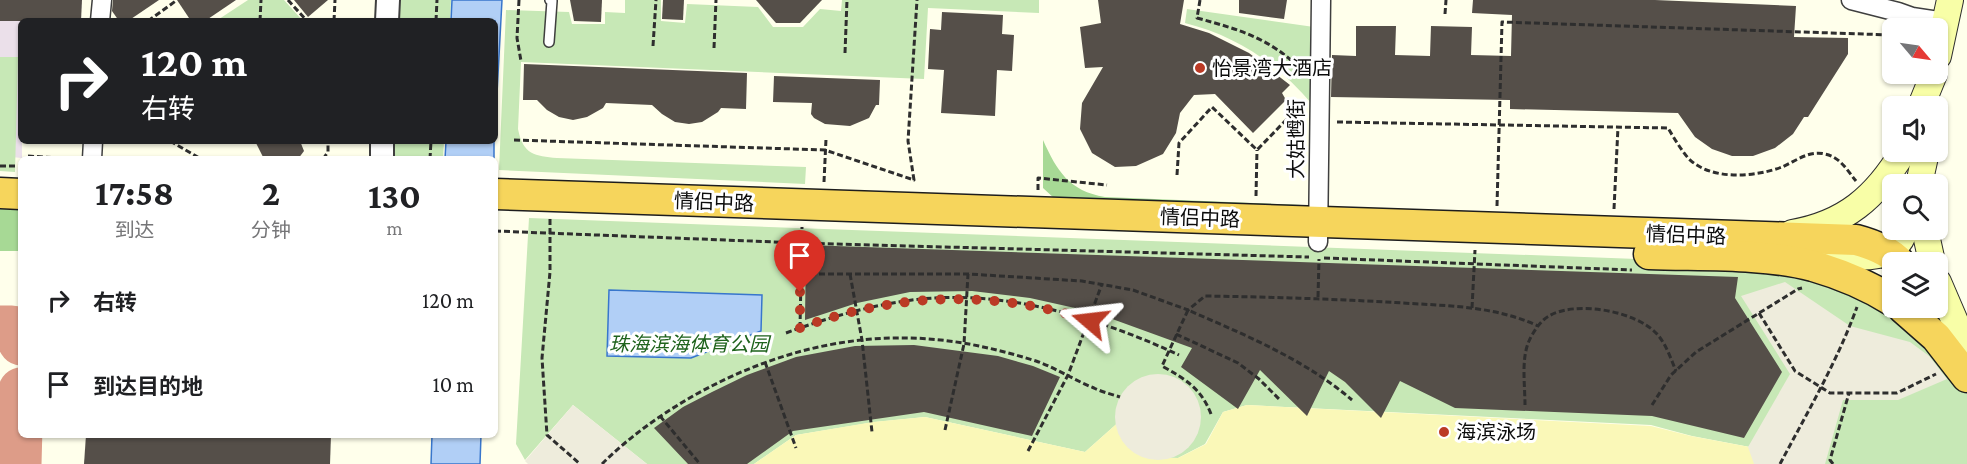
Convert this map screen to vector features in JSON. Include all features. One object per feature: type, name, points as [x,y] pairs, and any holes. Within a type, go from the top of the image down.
[{"type":"highway","points":[[0,176],[18,168]]},
{"type":"highway","points":[[0,193],[18,194]]},
{"type":"highway","name":"情侣中路","points":[[498,212],[550,224],[809,224],[1036,213],[1256,220],[1319,241]]},
{"type":"highway","name":"情侣中路","points":[[498,212],[1482,247],[1769,248],[1856,240],[1897,248]]},
{"type":"highway","name":"情侣中路","points":[[1482,247],[1612,232],[1769,248]]},
{"type":"highway","points":[[1769,248],[1882,295]]},
{"type":"highway","points":[[1914,318],[1936,337],[1954,374]]},
{"type":"highway","points":[[1944,318],[1967,348]]},
{"type":"main road","points":[[1925,96],[1934,74],[1933,96]]},
{"type":"main road","points":[[1769,248],[1849,213],[1905,162]]},
{"type":"main road","points":[[1948,305],[1967,348]]},
{"type":"main road","points":[[1924,318],[1936,337]]},
{"type":"street","points":[[100,18],[102,0]]},
{"type":"street","points":[[387,18],[388,0]]},
{"type":"street","name":"大姑乸街","points":[[1319,241],[1320,0]]},
{"type":"street","points":[[1851,0],[1912,17],[1948,11]]},
{"type":"lane","points":[[549,42],[552,1],[550,0]]},
{"type":"path","points":[[151,18],[177,0]]},
{"type":"path","points":[[260,18],[261,0]]},
{"type":"path","points":[[288,0],[304,18]]},
{"type":"path","points":[[334,18],[336,0]]},
{"type":"path","points":[[436,18],[437,0]]},
{"type":"path","points":[[519,0],[517,38],[521,61]]},
{"type":"path","points":[[653,46],[656,0]]},
{"type":"path","points":[[714,48],[716,0]]},
{"type":"path","points":[[844,53],[847,0]]},
{"type":"path","points":[[514,140],[825,150],[914,180],[908,141],[917,0]]},
{"type":"path","points":[[1200,0],[1197,18],[1234,28],[1267,41],[1319,86]]},
{"type":"path","points":[[1445,14],[1446,0]]},
{"type":"path","points":[[1472,308],[1499,125],[1502,22],[1882,35]]},
{"type":"path","points":[[1177,175],[1179,143],[1212,107],[1257,150]]},
{"type":"path","points":[[1256,220],[1257,150],[1286,120],[1668,128],[1690,160],[1710,171],[1727,175],[1749,175],[1784,166],[1804,155],[1824,153],[1839,160],[1868,196]]},
{"type":"path","points":[[1612,232],[1618,127]]},
{"type":"path","points":[[800,328],[801,274],[826,139]]},
{"type":"path","points":[[175,144],[196,156]]},
{"type":"path","points":[[0,166],[18,166]]},
{"type":"path","points":[[1036,213],[1038,178],[1107,185]]},
{"type":"path","points":[[498,212],[550,224],[809,224],[1482,247],[1640,270]]},
{"type":"path","points":[[550,224],[550,272],[542,358],[547,435],[580,464]]},
{"type":"path","points":[[1318,298],[1319,241]]},
{"type":"path","points":[[801,274],[968,274],[1082,280],[1133,290],[1188,310],[1302,363],[1321,374],[1352,399]]},
{"type":"path","points":[[850,274],[862,340],[872,432]]},
{"type":"path","points":[[945,430],[964,344],[968,274]]},
{"type":"path","points":[[1028,452],[1068,375],[1102,284]]},
{"type":"path","points":[[1652,405],[1671,375],[1696,352],[1798,288],[1808,287]]},
{"type":"path","points":[[1780,464],[1820,387],[1867,287]]},
{"type":"path","points":[[1210,414],[1205,400],[1194,388],[1162,366],[1188,310],[1205,296],[1318,298],[1472,308],[1508,314],[1538,326]]},
{"type":"path","points":[[786,333],[856,311],[906,301],[968,299],[1042,307],[1090,321],[1179,355]]},
{"type":"path","points":[[1525,405],[1526,354],[1529,340],[1547,317],[1561,310],[1582,308],[1603,310],[1642,323],[1657,334],[1676,371]]},
{"type":"path","points":[[1759,313],[1795,371],[1830,393],[1897,393],[1954,374]]},
{"type":"path","points":[[1176,334],[1238,363],[1259,379],[1280,400]]},
{"type":"path","points":[[602,464],[622,444],[660,416],[723,379],[799,351],[881,337],[926,338],[964,344],[1036,361],[1094,389],[1120,397]]},
{"type":"path","points":[[765,362],[796,448]]},
{"type":"path","points":[[1833,464],[1830,460],[1849,393]]},
{"type":"path","points":[[660,416],[700,464]]},
{"type":"shaded area","points":[[0,0],[18,18],[18,144],[22,144],[22,156],[0,156]]},
{"type":"shaded area","points":[[1785,282],[1850,326],[1910,342],[1929,356],[1947,379],[1898,400],[1843,400],[1825,464],[1754,464],[1748,447],[1790,374],[1741,296]]},
{"type":"shaded area","points":[[1158,374],[1175,377],[1189,386],[1198,400],[1201,417],[1198,434],[1189,448],[1175,457],[1158,460],[1141,457],[1127,448],[1118,434],[1115,417],[1118,400],[1127,386],[1141,377]]},
{"type":"shaded area","points":[[573,405],[647,464],[528,464],[525,461]]},
{"type":"green space","points":[[248,0],[284,0],[300,18],[221,18]]},
{"type":"green space","points":[[388,0],[451,0],[450,18],[389,18]]},
{"type":"green space","points":[[625,0],[661,0],[661,21],[685,23],[687,4],[758,7],[773,27],[803,27],[820,9],[841,11],[842,0],[1039,0],[1039,13],[928,8],[924,79],[521,62],[518,129],[523,144],[536,155],[557,158],[806,167],[805,184],[499,170],[506,10],[569,12],[572,24],[605,24],[605,12],[625,13]]},
{"type":"green space","points":[[1187,9],[1314,27],[1312,104],[1285,76],[1255,53],[1222,36],[1185,23]]},
{"type":"green space","points":[[0,57],[18,57],[15,172],[0,171]]},
{"type":"green space","points":[[1043,140],[1059,170],[1066,178],[1073,185],[1093,194],[1105,197],[1302,205],[1301,209],[1055,199],[1043,188]]},
{"type":"green space","points":[[394,144],[444,144],[443,156],[395,156]]},
{"type":"green space","points":[[0,200],[18,200],[18,251],[0,251]]},
{"type":"green space","name":"珠海滨海体育公园","points":[[529,218],[1744,263],[1867,291],[1882,305],[1882,318],[1896,318],[1967,385],[1967,464],[1784,464],[1776,452],[1692,436],[1651,425],[1247,405],[1223,412],[1205,444],[1178,458],[1154,457],[1121,420],[1085,452],[925,417],[875,422],[796,435],[754,464],[647,464],[573,405],[525,460],[516,444]]},
{"type":"sand","name":"海滨泳场","points":[[1247,405],[1651,426],[1776,452],[1783,464],[754,464],[796,435],[873,422],[925,417],[1085,452],[1121,420],[1154,458],[1178,458],[1206,444],[1223,412]]},
{"type":"water","points":[[452,0],[502,0],[498,75],[498,18],[451,18]]},
{"type":"water","points":[[446,144],[494,144],[494,156],[445,156]]},
{"type":"water","points":[[609,290],[762,295],[761,331],[691,358],[607,356]]},
{"type":"water","points":[[432,438],[481,438],[480,464],[431,464]]},
{"type":"building","points":[[0,0],[82,0],[81,18],[18,18],[18,21],[0,21]]},
{"type":"building","points":[[113,0],[159,0],[132,18],[117,18],[112,11]]},
{"type":"building","points":[[177,0],[236,0],[209,18],[189,18]]},
{"type":"building","points":[[294,0],[328,0],[308,17]]},
{"type":"building","points":[[570,0],[602,0],[601,22],[574,21]]},
{"type":"building","points":[[663,0],[684,0],[683,20],[662,19]]},
{"type":"building","points":[[756,0],[822,0],[800,23],[776,23]]},
{"type":"building","points":[[1098,0],[1184,0],[1180,24],[1209,33],[1249,53],[1290,85],[1282,93],[1286,100],[1253,133],[1215,94],[1194,95],[1180,113],[1176,133],[1163,154],[1136,166],[1115,167],[1092,153],[1080,129],[1082,103],[1103,67],[1085,68],[1080,27],[1101,23]]},
{"type":"building","points":[[1239,0],[1287,0],[1284,19],[1239,13]]},
{"type":"building","points":[[1473,0],[1655,0],[1796,6],[1794,37],[1848,38],[1848,54],[1808,117],[1804,117],[1793,134],[1775,148],[1753,156],[1732,156],[1712,149],[1695,137],[1678,113],[1510,109],[1510,100],[1331,97],[1332,55],[1356,56],[1356,26],[1396,26],[1395,55],[1430,56],[1431,26],[1472,27],[1471,55],[1511,56],[1512,15],[1472,13]]},
{"type":"building","points":[[942,12],[1003,15],[1002,34],[1014,35],[1012,71],[997,70],[995,116],[941,113],[944,70],[928,69],[930,29],[941,30]]},
{"type":"building","points":[[524,64],[747,73],[746,109],[721,108],[702,122],[689,124],[675,122],[652,105],[606,103],[603,108],[587,117],[573,120],[559,117],[537,100],[523,100]]},
{"type":"building","points":[[774,76],[880,80],[879,105],[876,105],[869,118],[850,126],[825,124],[811,114],[812,103],[773,102]]},
{"type":"building","points":[[256,144],[301,144],[304,151],[300,156],[262,156]]},
{"type":"building","points":[[806,245],[1738,277],[1735,298],[1782,372],[1744,438],[1652,416],[1455,408],[1400,381],[1381,418],[1345,382],[1329,371],[1307,416],[1260,370],[1238,409],[1181,367],[1192,348],[1093,312],[1030,298],[972,291],[910,292],[857,303],[805,320]]},
{"type":"building","points":[[914,345],[998,356],[1060,377],[1032,436],[924,412],[793,431],[747,464],[688,464],[654,428],[683,407],[712,392],[747,375],[796,357],[855,346]]},
{"type":"building","points":[[86,438],[331,438],[330,464],[84,464]]},
{"type":"taxiway","points":[[0,328],[12,328],[18,338]]},
{"type":"taxiway","points":[[19,464],[20,438]]},
{"type":"place","name":"怡景湾大酒店","points":[[1200,68]]},
{"type":"place","name":"海滨泳场","points":[[1444,432]]},
{"type":"route","points":[[800,292],[800,328],[876,306],[944,298],[1012,302],[1068,313],[1090,321]]}]
